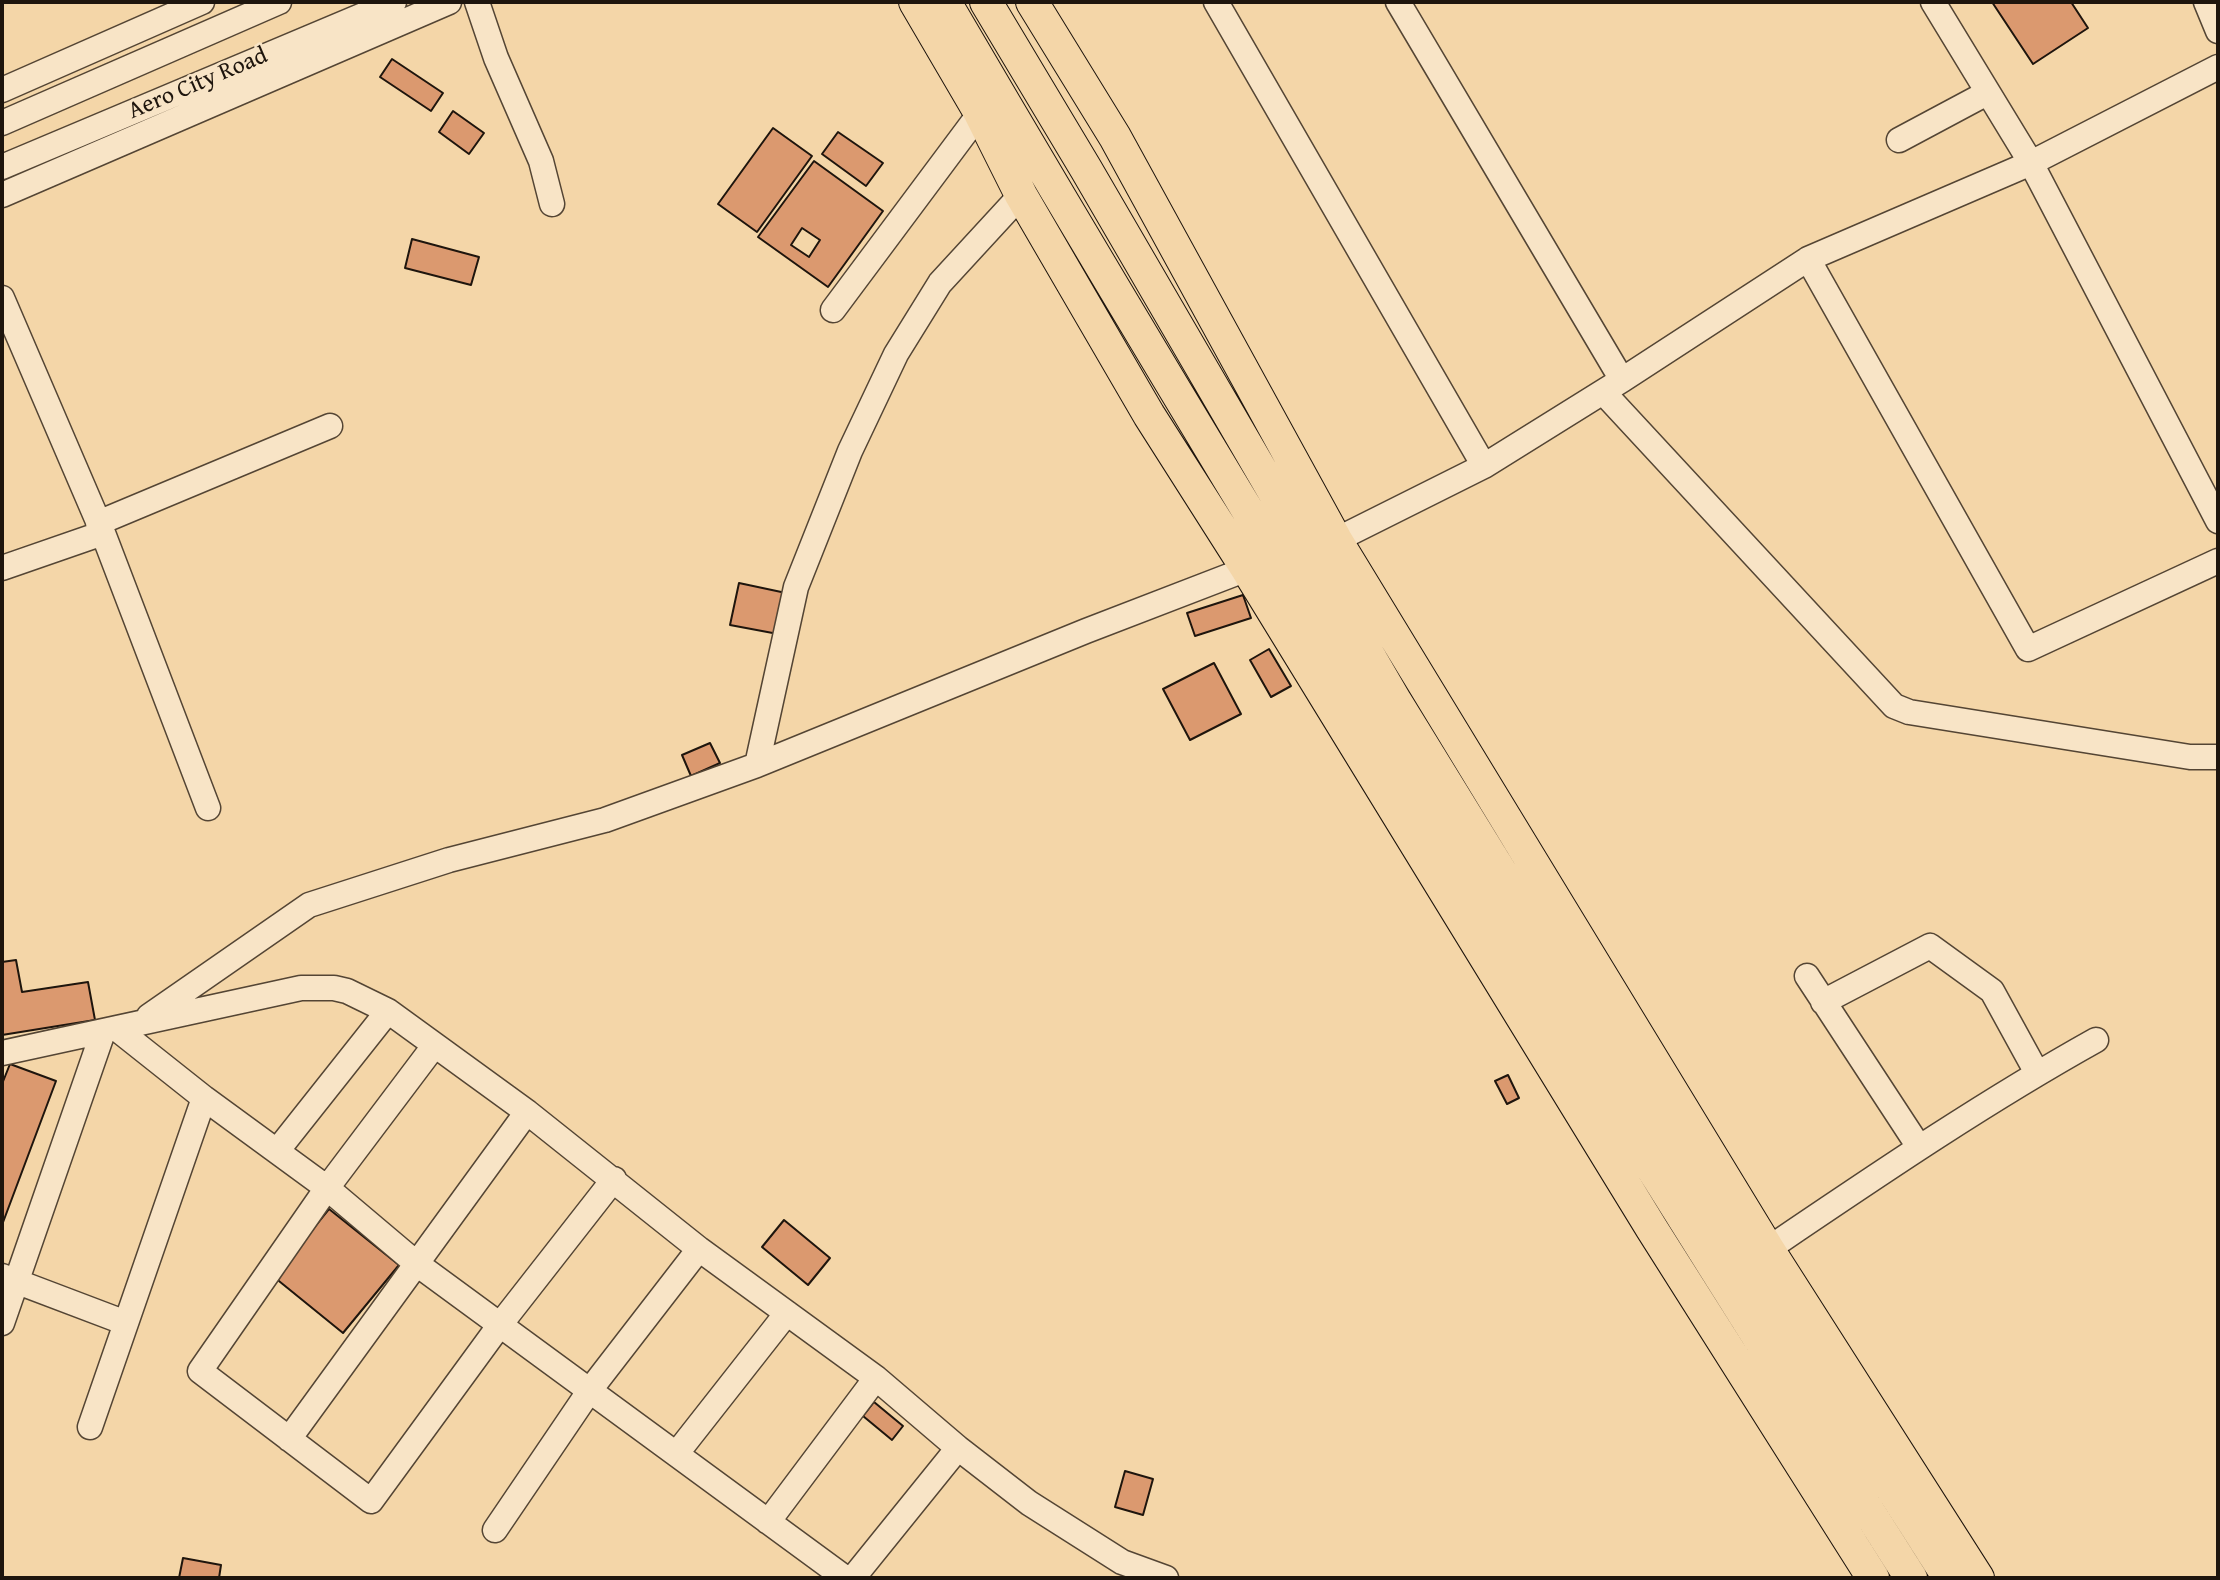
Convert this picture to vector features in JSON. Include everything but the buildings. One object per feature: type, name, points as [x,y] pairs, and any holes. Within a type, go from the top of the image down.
[{"type":"main road","points":[[915,2],[980,113],[1021,195],[1149,415],[1247,569],[1652,1230],[1873,1578]]},
{"type":"main road","points":[[945,2],[1051,186],[1387,712],[1554,959],[1948,1578]]},
{"type":"main road","points":[[986,2],[1086,169],[1387,712],[1721,1279],[1911,1578]]},
{"type":"main road","points":[[1032,2],[1115,137],[1336,540],[1768,1249],[1978,1578]]},
{"type":"street","points":[[2,90],[202,2]]},
{"type":"street","name":"Aero City Road","points":[[2,123],[279,2]]},
{"type":"street","name":"Aero City Road","points":[[2,167],[394,2]]},
{"type":"street","points":[[2,195],[449,2]]},
{"type":"street","points":[[477,2],[496,58],[541,161],[552,204]]},
{"type":"street","points":[[1216,2],[1484,466]]},
{"type":"street","points":[[1398,2],[1613,386],[1894,706],[1909,712],[2177,755],[2218,757]]},
{"type":"street","points":[[1933,2],[2031,163],[2218,520]]},
{"type":"street","points":[[2206,2],[2218,31]]},
{"type":"street","points":[[1336,540],[1484,466],[1808,259],[2031,163],[2218,67]]},
{"type":"street","points":[[1899,141],[1987,93]]},
{"type":"street","points":[[833,310],[980,113]]},
{"type":"street","points":[[757,765],[796,587],[850,451],[896,354],[940,283],[1021,195]]},
{"type":"street","points":[[1808,259],[2028,649],[2218,561]]},
{"type":"street","points":[[4,308],[100,528],[208,808]]},
{"type":"street","points":[[2,568],[100,528],[330,426]]},
{"type":"street","points":[[2,1323],[9,1279],[119,1028],[309,905],[449,860],[605,820],[757,765],[1086,631],[1247,569]]},
{"type":"street","points":[[1823,1002],[1930,946],[1992,991],[2037,1073]]},
{"type":"street","points":[[1807,976],[1919,1147]]},
{"type":"street","points":[[2,1053],[301,988],[347,990],[388,1011],[527,1112],[699,1249],[876,1378],[958,1448],[1119,1570],[1166,1578]]},
{"type":"street","points":[[276,1152],[388,1011]]},
{"type":"street","points":[[119,1028],[204,1098],[327,1188],[417,1264],[845,1578]]},
{"type":"street","points":[[1768,1249],[1919,1147],[2037,1073],[2096,1040]]},
{"type":"street","points":[[434,1046],[327,1188],[201,1371],[371,1501],[499,1326],[614,1179]]},
{"type":"street","points":[[90,1427],[204,1098]]},
{"type":"street","points":[[289,1439],[527,1112]]},
{"type":"street","points":[[495,1530],[590,1390],[699,1249]]},
{"type":"street","points":[[9,1279],[126,1323]]},
{"type":"street","points":[[677,1453],[788,1313]]},
{"type":"street","points":[[768,1522],[876,1378]]},
{"type":"street","points":[[853,1578],[958,1448]]}]
